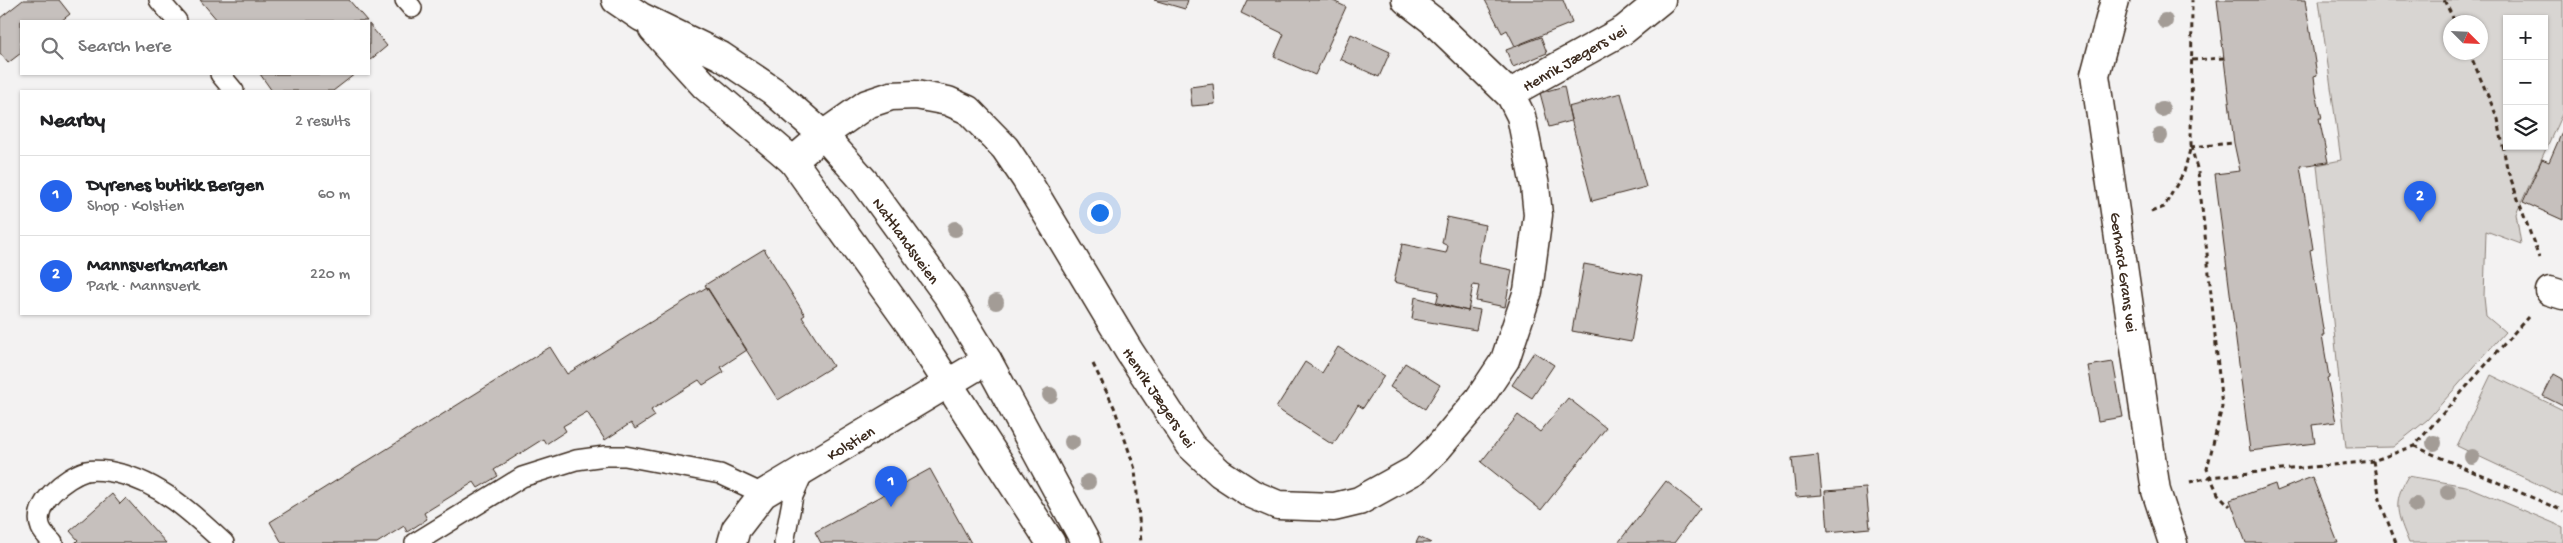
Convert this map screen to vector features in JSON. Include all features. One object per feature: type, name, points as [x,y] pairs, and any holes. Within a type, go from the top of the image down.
[{"type":"street","name":"Nattlandsveien","points":[[616,0],[642,17],[721,56],[774,91],[823,136],[865,182],[948,296],[987,360],[1086,543]]},
{"type":"street","name":"Henrik Jægers vei","points":[[793,161],[867,104],[891,96],[916,95],[948,101],[968,110],[1005,148],[1026,179],[1129,351],[1191,446],[1220,473],[1252,494],[1278,505],[1334,507],[1359,501],[1415,470],[1437,449],[1473,406],[1504,360],[1528,292],[1538,215],[1535,186],[1520,116],[1511,96],[1432,20],[1406,0]]},
{"type":"street","name":"Henrik Jægers vei","points":[[1511,96],[1514,91],[1624,30],[1661,0]]},
{"type":"street","name":"Gerhard Grans vei","points":[[2115,0],[2095,75],[2156,490],[2173,543]]},
{"type":"street","name":"Nattlandsveien","points":[[642,17],[705,86],[793,161],[909,323],[1051,543]]},
{"type":"street","name":"Kolstien","points":[[732,543],[736,529],[763,494],[987,360]]},
{"type":"lane","points":[[159,0],[176,20]]},
{"type":"lane","points":[[221,75],[233,90]]},
{"type":"lane","points":[[415,543],[522,477],[576,460],[605,456],[626,456],[720,474],[763,494]]},
{"type":"lane","points":[[784,543],[793,496],[804,469]]},
{"type":"lane","points":[[53,543],[41,528],[39,513],[42,504],[61,485],[87,471],[115,472],[153,485],[224,543]]},
{"type":"path","points":[[2118,222],[2164,207],[2184,172],[2191,146],[2192,0]]},
{"type":"path","points":[[2444,0],[2452,15]]},
{"type":"path","points":[[2192,60],[2224,58]]},
{"type":"path","points":[[2156,490],[2209,477],[2373,461],[2414,446],[2557,293],[2515,196],[2507,168],[2498,119],[2472,60]]},
{"type":"path","points":[[2191,146],[2234,143]]},
{"type":"path","points":[[2191,146],[2198,172],[2222,407],[2207,469],[2218,494],[2230,506]]},
{"type":"path","points":[[1090,358],[1114,407],[1135,469],[1142,543]]},
{"type":"path","points":[[2414,446],[2563,511]]},
{"type":"path","points":[[2373,461],[2381,504],[2396,543]]},
{"type":"shaded area","points":[[2319,0],[2563,0],[2563,112],[2548,145],[2548,15],[2503,15],[2503,150],[2545,150],[2516,214],[2521,244],[2486,231],[2484,297],[2486,316],[2505,332],[2427,420],[2393,447],[2346,448],[2317,165],[2341,160]]},
{"type":"shaded area","points":[[2491,375],[2563,410],[2563,496],[2457,446]]},
{"type":"shaded area","points":[[2408,476],[2466,486],[2563,527],[2563,543],[2409,543],[2398,510],[2399,494]]},
{"type":"building","points":[[23,0],[59,0],[70,14],[62,20],[20,20],[20,54],[8,63],[0,53],[0,18]]},
{"type":"building","points":[[200,0],[349,0],[366,20],[217,20]]},
{"type":"building","points":[[1154,0],[1188,0],[1185,9]]},
{"type":"building","points":[[1247,0],[1331,0],[1346,7],[1315,75],[1274,57],[1284,34],[1241,13]]},
{"type":"building","points":[[1485,0],[1563,0],[1572,23],[1515,46],[1507,30],[1502,33]]},
{"type":"building","points":[[2217,0],[2305,0],[2317,75],[2314,76],[2322,118],[2319,118],[2328,162],[2300,166],[2313,249],[2310,250],[2324,335],[2322,335],[2329,377],[2327,378],[2336,422],[2312,425],[2315,443],[2250,451],[2215,174],[2240,171],[2234,143]]},
{"type":"building","points":[[370,25],[387,46],[370,60]]},
{"type":"building","points":[[1351,34],[1390,52],[1379,77],[1340,59]]},
{"type":"building","points":[[1541,37],[1547,53],[1513,67],[1506,50]]},
{"type":"building","points":[[261,75],[354,75],[334,90],[271,90]]},
{"type":"building","points":[[1213,84],[1215,104],[1192,106],[1190,87]]},
{"type":"building","points":[[1564,86],[1571,121],[1549,127],[1540,93]]},
{"type":"building","points":[[1621,93],[1646,187],[1592,201],[1568,107]]},
{"type":"building","points":[[2563,130],[2563,220],[2523,202],[2542,159],[2549,162]]},
{"type":"building","points":[[1447,217],[1485,225],[1478,263],[1512,270],[1505,307],[1476,301],[1479,286],[1473,285],[1468,311],[1436,304],[1439,292],[1394,282],[1402,244],[1446,253],[1448,246],[1442,243]]},
{"type":"building","points":[[764,249],[805,315],[802,317],[833,366],[778,400],[705,285]]},
{"type":"building","points":[[1584,264],[1643,275],[1631,342],[1572,331]]},
{"type":"building","points":[[707,287],[747,350],[721,367],[724,372],[703,385],[699,380],[651,410],[655,416],[635,429],[631,423],[605,440],[587,412],[563,426],[566,431],[546,444],[543,439],[494,470],[498,476],[478,488],[474,482],[424,513],[427,519],[407,532],[404,526],[377,543],[282,543],[270,522],[550,347],[567,374]]},
{"type":"building","points":[[1415,297],[1468,311],[1469,308],[1480,310],[1476,330],[1412,319]]},
{"type":"building","points":[[1338,347],[1384,376],[1363,408],[1358,405],[1333,445],[1276,408],[1305,362],[1322,373]]},
{"type":"building","points":[[1534,352],[1554,365],[1532,398],[1512,385]]},
{"type":"building","points":[[2113,362],[2123,417],[2098,421],[2088,366]]},
{"type":"building","points":[[1405,363],[1440,385],[1425,409],[1390,387]]},
{"type":"building","points":[[2554,374],[2563,379],[2563,406],[2543,396]]},
{"type":"building","points":[[1568,398],[1606,428],[1541,510],[1481,462],[1518,415],[1540,432]]},
{"type":"building","points":[[1818,455],[1822,495],[1796,497],[1792,458]]},
{"type":"building","points":[[930,469],[971,543],[821,543],[815,532]]},
{"type":"building","points":[[2312,477],[2338,543],[2246,543],[2230,500],[2275,484],[2277,491]]},
{"type":"building","points":[[1666,481],[1700,508],[1674,543],[1618,543]]},
{"type":"building","points":[[1866,488],[1870,528],[1828,532],[1825,491]]},
{"type":"building","points":[[112,494],[120,504],[126,498],[166,543],[75,543],[78,540],[70,531]]},
{"type":"building","points":[[1419,537],[1431,543],[1416,543]]},
{"type":"place","name":"Mannsverkmarken","points":[[2420,222]]},
{"type":"place","name":"Dyrenes butikk Bergen","points":[[891,507]]}]
